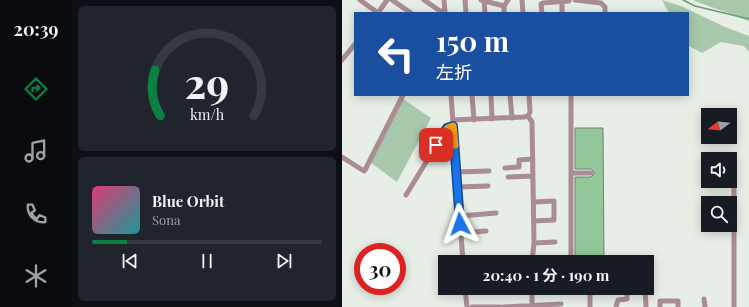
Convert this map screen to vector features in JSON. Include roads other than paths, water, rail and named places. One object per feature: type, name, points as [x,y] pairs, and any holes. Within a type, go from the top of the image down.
[{"type":"street","points":[[360,0],[377,12]]},
{"type":"street","points":[[379,12],[387,0]]},
{"type":"street","points":[[392,0],[410,12]]},
{"type":"street","points":[[424,0],[440,11],[445,12],[444,0]]},
{"type":"street","points":[[465,0],[466,12]]},
{"type":"street","points":[[485,12],[483,0],[504,6]]},
{"type":"street","points":[[504,12],[504,6],[508,0]]},
{"type":"street","points":[[522,0],[523,12]]},
{"type":"street","points":[[562,0],[562,12]]},
{"type":"street","points":[[542,12],[541,4],[543,2],[569,0]]},
{"type":"street","points":[[575,0],[601,3],[605,7],[605,12]]},
{"type":"street","points":[[342,60],[354,45]]},
{"type":"street","points":[[342,156],[364,171],[402,96]]},
{"type":"street","points":[[451,96],[463,255]]},
{"type":"street","points":[[472,96],[474,120]]},
{"type":"street","points":[[491,96],[492,119]]},
{"type":"street","points":[[510,96],[512,118]]},
{"type":"street","points":[[528,116],[530,112],[529,96]]},
{"type":"street","points":[[571,96],[571,255]]},
{"type":"street","points":[[406,196],[447,128],[453,123],[528,116]]},
{"type":"street","points":[[528,116],[532,122],[534,202],[533,255]]},
{"type":"street","points":[[505,168],[519,167],[519,160],[533,159]]},
{"type":"street","points":[[456,172],[489,171]]},
{"type":"street","points":[[571,173],[591,173]]},
{"type":"street","points":[[508,177],[533,176]]},
{"type":"street","points":[[458,186],[488,186]]},
{"type":"street","points":[[734,188],[734,307]]},
{"type":"street","points":[[534,202],[554,201],[554,220],[534,221]]},
{"type":"street","points":[[460,216],[496,213]]},
{"type":"street","points":[[461,232],[486,231]]},
{"type":"street","points":[[534,244],[555,242]]},
{"type":"street","points":[[465,295],[466,307]]},
{"type":"street","points":[[532,295],[532,305]]},
{"type":"street","points":[[590,295],[590,307]]},
{"type":"street","points":[[616,307],[618,300],[627,299],[627,295]]},
{"type":"street","points":[[646,295],[646,307]]},
{"type":"street","points":[[704,299],[705,307]]},
{"type":"street","points":[[660,307],[660,301],[678,301],[678,307]]},
{"type":"street","points":[[472,307],[561,304]]},
{"type":"waterway","points":[[683,0],[695,6],[749,19]]}]
